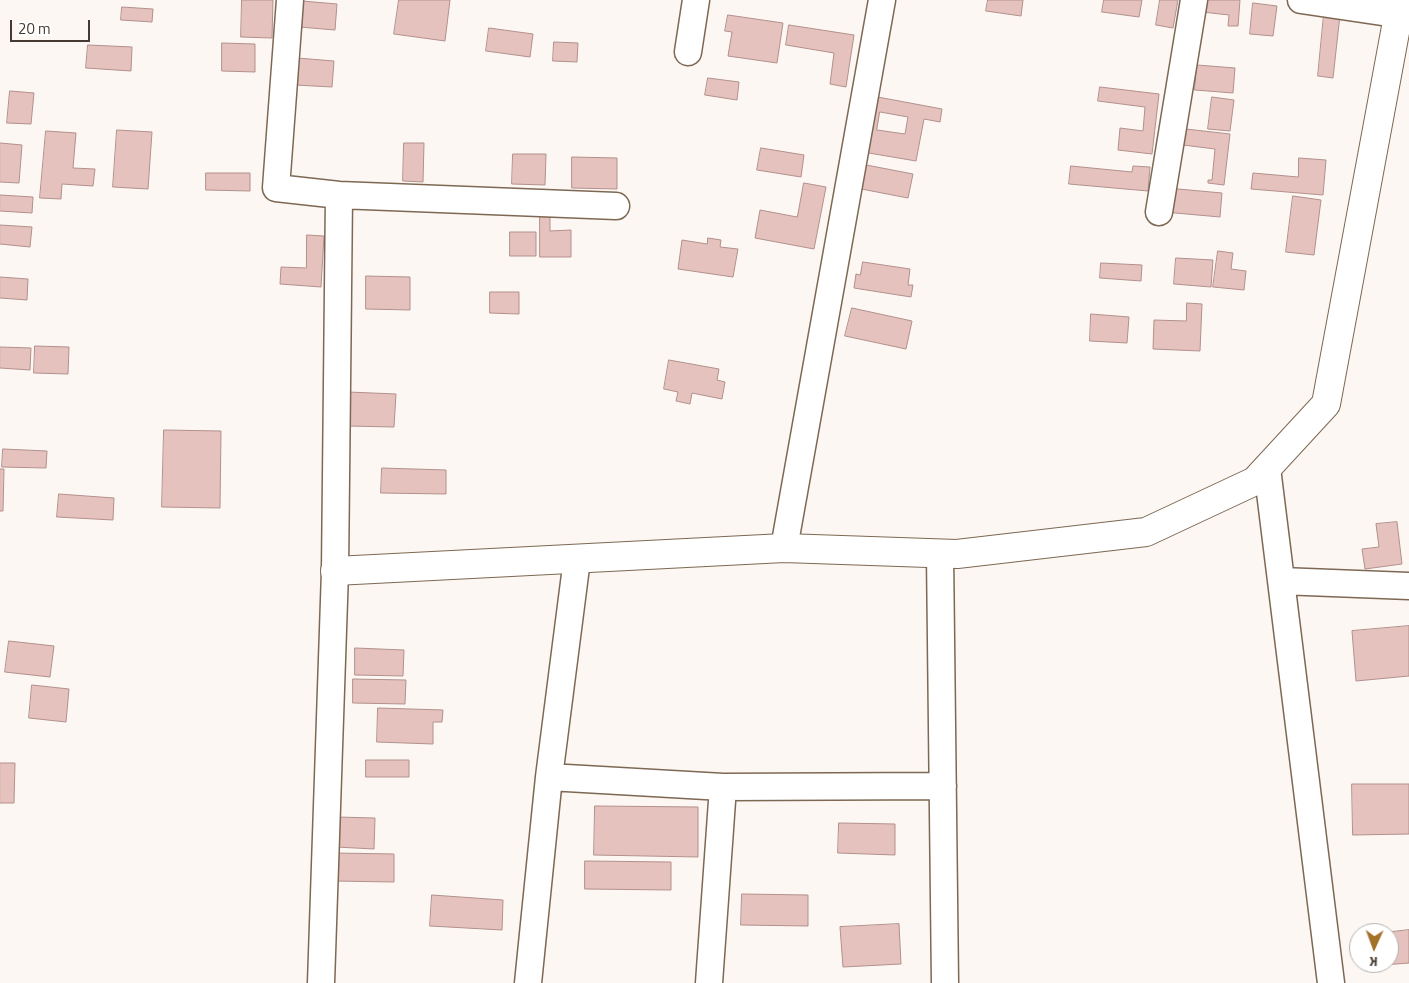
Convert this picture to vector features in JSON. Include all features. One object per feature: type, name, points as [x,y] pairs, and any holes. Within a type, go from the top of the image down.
[{"type":"street","points":[[290,0],[276,188],[339,195],[616,206]]},
{"type":"street","points":[[688,52],[696,0]]},
{"type":"street","points":[[784,548],[882,0]]},
{"type":"street","points":[[1159,212],[1194,0]]},
{"type":"street","points":[[334,571],[784,548],[957,554],[1146,532],[1255,481],[1326,404],[1403,10],[1301,0]]},
{"type":"street","points":[[321,983],[334,571],[339,195]]},
{"type":"street","points":[[1267,468],[1331,983]]},
{"type":"street","points":[[940,554],[945,983]]},
{"type":"street","points":[[528,983],[549,777],[577,559]]},
{"type":"street","points":[[1281,581],[1409,586]]},
{"type":"street","points":[[549,777],[723,787],[943,786]]},
{"type":"street","points":[[709,983],[723,787]]},
{"type":"building","points":[[242,0],[273,0],[272,38],[241,37]]},
{"type":"building","points":[[399,0],[450,0],[445,41],[394,34]]},
{"type":"building","points":[[988,0],[1023,0],[1021,16],[986,11]]},
{"type":"building","points":[[1104,0],[1142,0],[1139,17],[1102,12]]},
{"type":"building","points":[[1160,0],[1178,0],[1173,28],[1156,25]]},
{"type":"building","points":[[1203,0],[1240,0],[1238,26],[1228,26],[1229,15],[1202,12]]},
{"type":"building","points":[[302,1],[337,4],[335,30],[299,27]]},
{"type":"building","points":[[1253,3],[1277,6],[1273,36],[1250,34]]},
{"type":"building","points":[[122,7],[153,9],[152,22],[121,20]]},
{"type":"building","points":[[1324,14],[1340,15],[1333,78],[1318,76]]},
{"type":"building","points":[[728,15],[783,23],[777,63],[728,56],[732,32],[725,31]]},
{"type":"building","points":[[789,25],[854,35],[846,87],[830,84],[834,53],[786,45]]},
{"type":"building","points":[[489,28],[533,34],[530,57],[486,51]]},
{"type":"building","points":[[554,42],[578,43],[577,62],[553,61]]},
{"type":"building","points":[[222,43],[255,44],[255,72],[222,71]]},
{"type":"building","points":[[88,45],[132,47],[131,71],[86,68]]},
{"type":"building","points":[[297,58],[334,61],[332,87],[295,85]]},
{"type":"building","points":[[1197,65],[1235,68],[1233,93],[1195,90]]},
{"type":"building","points":[[708,78],[739,82],[737,100],[705,95]]},
{"type":"building","points":[[1100,87],[1159,94],[1152,154],[1118,150],[1120,128],[1143,131],[1145,107],[1098,101]]},
{"type":"building","points":[[10,91],[34,93],[31,124],[7,123]]},
{"type":"building","points":[[867,95],[942,109],[940,122],[924,119],[916,161],[857,151]],"holes":[[[880,112],[908,117],[905,134],[877,130]]]},
{"type":"building","points":[[1212,97],[1234,100],[1230,131],[1208,129]]},
{"type":"building","points":[[1177,128],[1230,134],[1224,185],[1208,183],[1208,180],[1212,180],[1215,149],[1175,144]]},
{"type":"building","points":[[117,130],[152,132],[148,189],[113,187]]},
{"type":"building","points":[[46,131],[76,133],[73,168],[95,169],[93,186],[62,184],[61,199],[40,198]]},
{"type":"building","points":[[0,143],[22,145],[19,183],[0,182]]},
{"type":"building","points":[[404,143],[424,143],[423,182],[403,181]]},
{"type":"building","points":[[761,148],[804,155],[801,177],[757,170]]},
{"type":"building","points":[[513,154],[546,154],[545,185],[512,184]]},
{"type":"building","points":[[572,157],[617,158],[617,189],[572,188]]},
{"type":"building","points":[[1299,158],[1326,160],[1323,195],[1251,189],[1253,173],[1298,177]]},
{"type":"building","points":[[856,163],[913,174],[908,198],[851,187]]},
{"type":"building","points":[[1071,166],[1132,172],[1133,166],[1150,167],[1148,191],[1069,184]]},
{"type":"building","points":[[206,173],[250,173],[250,191],[206,190]]},
{"type":"building","points":[[804,183],[826,187],[814,249],[755,238],[760,210],[797,217]]},
{"type":"building","points":[[1167,188],[1222,193],[1220,217],[1164,212]]},
{"type":"building","points":[[0,195],[33,197],[32,213],[0,211]]},
{"type":"building","points":[[1293,196],[1321,200],[1314,255],[1286,252]]},
{"type":"building","points":[[540,207],[550,207],[550,231],[571,230],[571,257],[540,257]]},
{"type":"building","points":[[0,225],[32,227],[30,247],[0,244]]},
{"type":"building","points":[[510,232],[536,232],[536,256],[510,256]]},
{"type":"building","points":[[307,235],[324,236],[321,287],[280,284],[281,267],[306,268]]},
{"type":"building","points":[[708,238],[721,240],[720,247],[738,249],[733,277],[678,269],[682,240],[707,244]]},
{"type":"building","points":[[1218,251],[1233,253],[1231,269],[1246,271],[1244,290],[1213,287]]},
{"type":"building","points":[[1176,258],[1213,260],[1211,287],[1174,284]]},
{"type":"building","points":[[863,262],[910,269],[908,285],[913,285],[911,297],[854,288],[856,274],[860,275]]},
{"type":"building","points":[[1101,263],[1142,265],[1141,281],[1100,278]]},
{"type":"building","points":[[366,276],[410,277],[410,310],[366,309]]},
{"type":"building","points":[[0,277],[28,279],[27,300],[0,298]]},
{"type":"building","points":[[490,292],[519,292],[519,314],[490,313]]},
{"type":"building","points":[[1187,303],[1202,304],[1200,351],[1153,349],[1154,320],[1186,321]]},
{"type":"building","points":[[852,308],[912,321],[906,349],[845,336]]},
{"type":"building","points":[[1091,314],[1129,317],[1127,343],[1090,341]]},
{"type":"building","points":[[35,346],[69,347],[68,374],[34,373]]},
{"type":"building","points":[[0,347],[31,348],[30,370],[0,368]]},
{"type":"building","points":[[669,360],[719,369],[717,380],[725,382],[722,399],[692,393],[690,404],[676,401],[678,392],[664,389]]},
{"type":"building","points":[[348,392],[396,394],[394,427],[347,426]]},
{"type":"building","points":[[164,430],[221,431],[220,508],[162,507]]},
{"type":"building","points":[[3,449],[47,451],[46,468],[2,467]]},
{"type":"building","points":[[382,468],[446,470],[446,494],[381,493]]},
{"type":"building","points":[[0,469],[4,469],[3,511],[0,511]]},
{"type":"building","points":[[59,494],[114,498],[113,520],[57,517]]},
{"type":"building","points":[[1397,522],[1402,564],[1365,569],[1362,549],[1379,547],[1376,524]]},
{"type":"building","points":[[1409,626],[1409,676],[1356,681],[1352,631]]},
{"type":"building","points":[[9,641],[54,646],[50,677],[5,672]]},
{"type":"building","points":[[355,648],[404,650],[403,676],[355,675]]},
{"type":"building","points":[[353,679],[406,680],[405,704],[353,703]]},
{"type":"building","points":[[32,685],[69,689],[66,722],[29,718]]},
{"type":"building","points":[[378,708],[443,710],[442,722],[433,722],[433,744],[377,742]]},
{"type":"building","points":[[366,760],[409,760],[409,777],[366,777]]},
{"type":"building","points":[[0,763],[15,763],[14,803],[0,803]]},
{"type":"building","points":[[1352,784],[1409,784],[1409,834],[1353,835]]},
{"type":"building","points":[[595,806],[698,807],[698,857],[594,855]]},
{"type":"building","points":[[337,817],[375,818],[374,849],[336,847]]},
{"type":"building","points":[[839,823],[895,824],[895,855],[838,853]]},
{"type":"building","points":[[335,853],[394,854],[394,882],[335,881]]},
{"type":"building","points":[[585,861],[671,862],[671,890],[585,889]]},
{"type":"building","points":[[742,894],[808,895],[808,926],[741,925]]},
{"type":"building","points":[[432,895],[503,900],[502,930],[430,926]]},
{"type":"building","points":[[899,924],[901,964],[843,967],[840,927]]},
{"type":"building","points":[[1409,930],[1409,963],[1399,964],[1399,931]]}]
